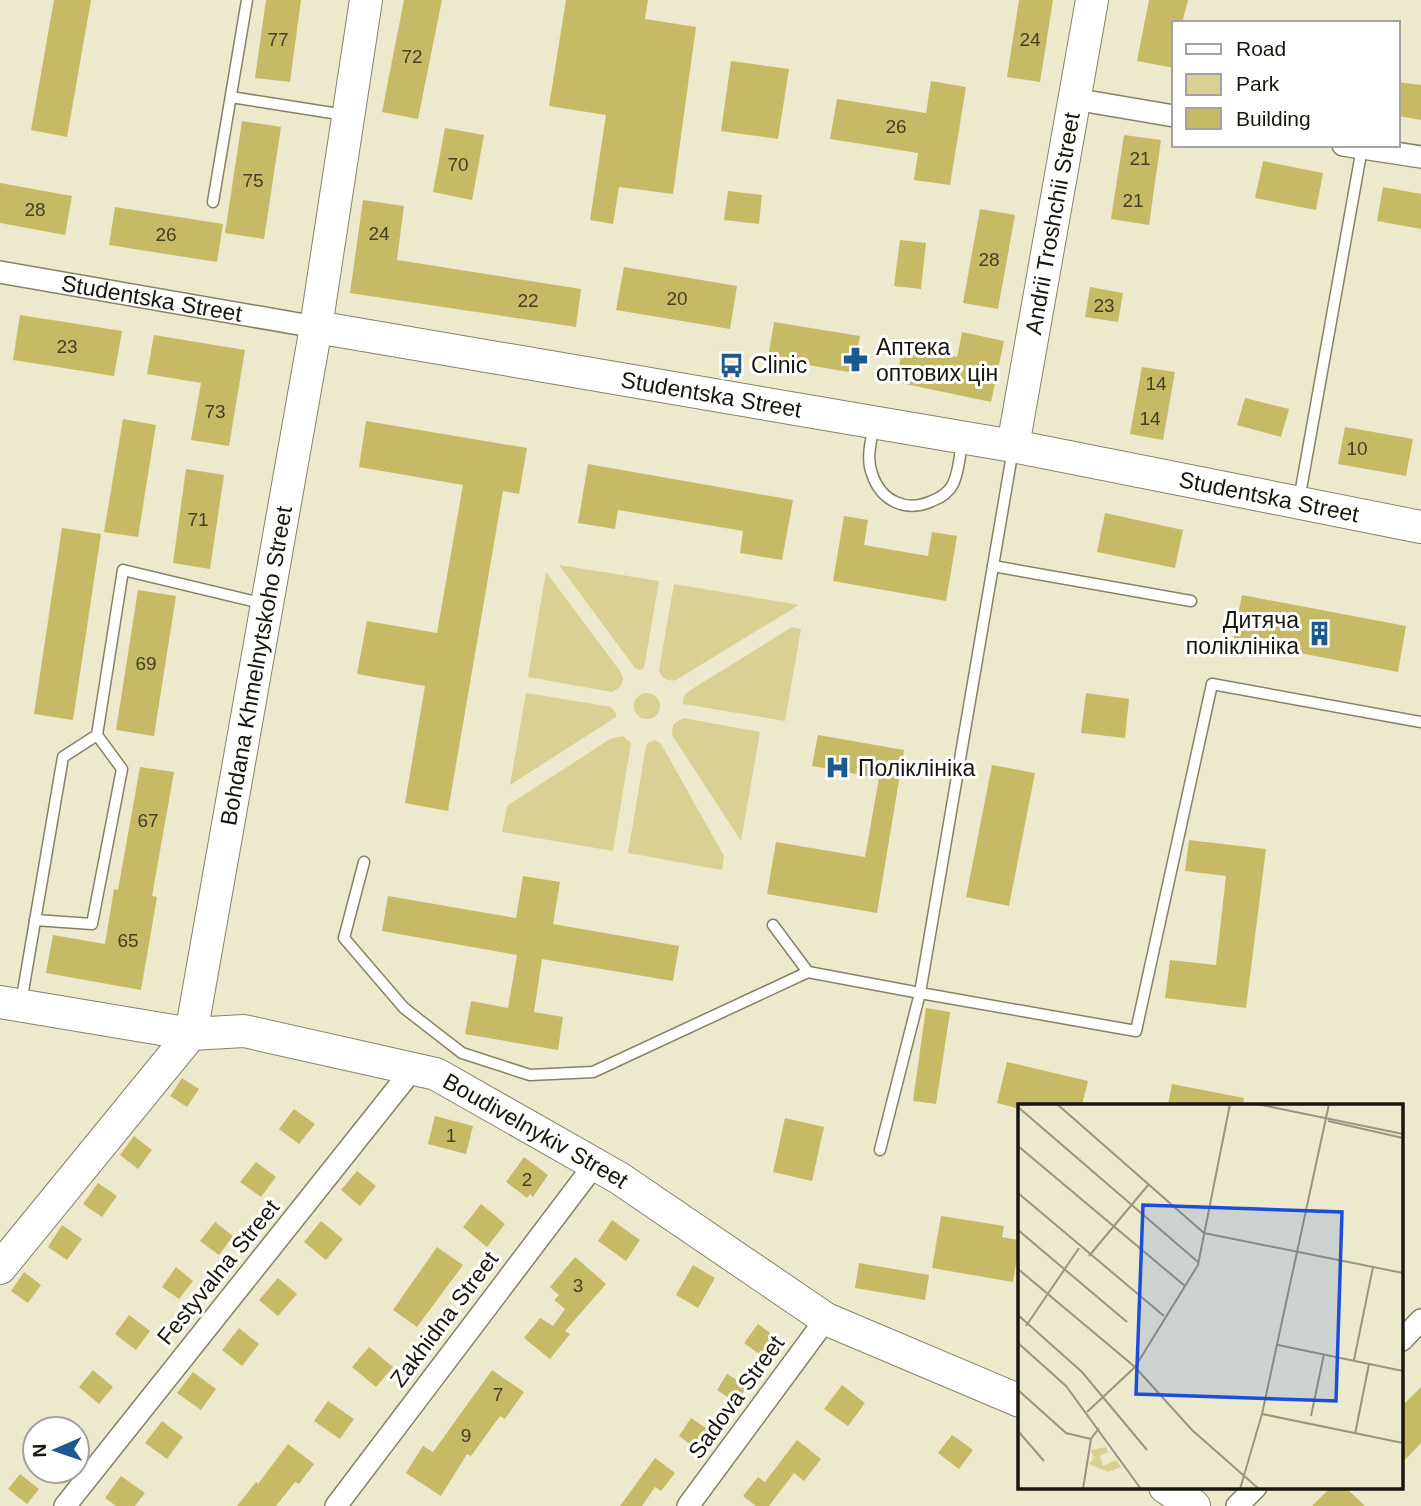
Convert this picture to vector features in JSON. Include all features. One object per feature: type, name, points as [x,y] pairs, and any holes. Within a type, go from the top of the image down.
[{"type":"street","name":"Bohdana Khmelnytskoho Street","points":[[0,1268],[191,1034],[316,327],[366,0]]},
{"type":"street","name":"Andrii Troshchii Street","points":[[1013,446],[1092,0]]},
{"type":"street","points":[[1074,99],[1172,116]]},
{"type":"street","points":[[1352,147],[1421,158]]},
{"type":"street","name":"Studentska Street","points":[[0,272],[1013,446],[1421,527]]},
{"type":"street","name":"Boudivelnykiv Street","points":[[10,1004],[191,1034],[244,1031],[436,1074],[631,1185],[826,1319],[1018,1400]]},
{"type":"street","name":"Festyvalna Street","points":[[65,1506],[412,1070]]},
{"type":"street","name":"Zakhidna Street","points":[[335,1506],[595,1164]]},
{"type":"street","name":"Sadova Street","points":[[688,1506],[826,1319]]},
{"type":"street","points":[[1404,1338],[1421,1320]]},
{"type":"street","points":[[1167,1488],[1194,1506]]},
{"type":"street","points":[[1237,1506],[1255,1488]]},
{"type":"lane","points":[[213,202],[247,0]]},
{"type":"lane","points":[[231,96],[348,115]]},
{"type":"lane","points":[[1299,503],[1352,147]]},
{"type":"lane","points":[[874,422],[869,461],[872,474],[888,499],[902,506],[925,504],[946,493],[953,484],[963,438]]},
{"type":"lane","points":[[880,1150],[920,993],[1013,446]]},
{"type":"lane","points":[[993,566],[1191,601]]},
{"type":"lane","points":[[36,920],[92,923],[122,769],[97,735],[123,570],[267,604]]},
{"type":"lane","points":[[364,862],[344,938],[404,1008],[462,1053],[530,1075],[593,1072],[808,972],[1136,1031],[1212,684],[1421,722]]},
{"type":"lane","points":[[10,1004],[36,920],[63,757],[97,735]]},
{"type":"lane","points":[[773,925],[808,972]]},
{"type":"green space","points":[[559,565],[659,581],[644,668],[635,668]]},
{"type":"green space","points":[[546,572],[620,671],[623,679],[620,687],[612,692],[528,677]]},
{"type":"green space","points":[[674,584],[799,605],[676,680],[668,680],[659,670]]},
{"type":"green space","points":[[792,627],[801,629],[785,721],[683,704],[684,696],[689,691]]},
{"type":"green space","points":[[526,693],[611,707],[616,717],[510,785]]},
{"type":"green space","points":[[647,693],[656,697],[660,706],[656,715],[647,719],[638,715],[634,706],[638,697]]},
{"type":"green space","points":[[683,718],[760,732],[741,841],[672,735],[673,725]]},
{"type":"green space","points":[[623,736],[631,743],[613,851],[502,832],[507,806],[610,739]]},
{"type":"green space","points":[[655,740],[661,744],[724,856],[722,870],[628,853],[646,746]]},
{"type":"building","points":[[54,0],[91,0],[67,137],[31,130]]},
{"type":"building","points":[[266,0],[301,0],[290,82],[255,78]]},
{"type":"building","points":[[404,0],[442,0],[418,119],[382,112]]},
{"type":"building","points":[[566,0],[648,0],[645,19],[696,27],[673,194],[619,187],[613,224],[590,220],[606,115],[549,106]]},
{"type":"building","points":[[1019,0],[1053,0],[1040,82],[1007,77]]},
{"type":"building","points":[[1149,0],[1188,0],[1183,21],[1172,21],[1172,68],[1137,61]]},
{"type":"building","points":[[731,61],[789,69],[778,139],[721,131]]},
{"type":"building","points":[[931,81],[966,87],[950,185],[914,180],[918,153],[830,139],[837,99],[926,113]]},
{"type":"building","points":[[1400,82],[1421,85],[1421,120],[1400,116]]},
{"type":"building","points":[[242,121],[281,127],[264,239],[225,233]]},
{"type":"building","points":[[445,128],[484,135],[472,200],[433,192]]},
{"type":"building","points":[[1124,135],[1161,140],[1149,225],[1111,219]]},
{"type":"building","points":[[1263,161],[1323,173],[1316,210],[1255,198]]},
{"type":"building","points":[[0,183],[72,196],[65,235],[0,223]]},
{"type":"building","points":[[1383,187],[1421,194],[1421,229],[1377,221]]},
{"type":"building","points":[[728,191],[762,195],[759,224],[724,220]]},
{"type":"building","points":[[363,200],[404,206],[397,260],[581,289],[576,327],[350,293]]},
{"type":"building","points":[[115,207],[223,224],[217,262],[109,245]]},
{"type":"building","points":[[980,209],[1015,215],[998,309],[963,303]]},
{"type":"building","points":[[900,240],[926,243],[921,289],[894,286]]},
{"type":"building","points":[[624,267],[737,286],[730,329],[616,310]]},
{"type":"building","points":[[1090,287],[1123,293],[1118,322],[1085,317]]},
{"type":"building","points":[[20,315],[122,331],[114,376],[13,360]]},
{"type":"building","points":[[774,322],[860,336],[854,373],[768,358]]},
{"type":"building","points":[[962,332],[1004,341],[991,402],[896,382],[903,345],[957,357]]},
{"type":"building","points":[[154,335],[245,350],[229,446],[191,440],[201,383],[147,374]]},
{"type":"building","points":[[1142,367],[1175,372],[1163,440],[1130,434]]},
{"type":"building","points":[[1245,398],[1289,409],[1281,437],[1237,425]]},
{"type":"building","points":[[123,419],[156,425],[138,537],[104,532]]},
{"type":"building","points":[[366,421],[527,448],[519,494],[503,491],[448,811],[405,803],[425,686],[357,674],[367,621],[437,633],[463,485],[359,467]]},
{"type":"building","points":[[1345,427],[1413,439],[1406,476],[1338,464]]},
{"type":"building","points":[[588,464],[793,500],[782,560],[740,553],[743,531],[618,510],[615,529],[578,523]]},
{"type":"building","points":[[186,469],[224,475],[210,569],[173,563]]},
{"type":"building","points":[[1105,513],[1183,530],[1175,568],[1097,552]]},
{"type":"building","points":[[844,516],[868,520],[864,545],[928,556],[932,532],[957,536],[946,601],[833,581]]},
{"type":"building","points":[[62,528],[101,534],[73,720],[34,714]]},
{"type":"building","points":[[138,590],[176,596],[154,736],[116,730]]},
{"type":"building","name":"Дитяча поліклініка","points":[[1242,595],[1406,626],[1398,672],[1233,640]]},
{"type":"building","points":[[1086,693],[1129,699],[1125,738],[1081,733]]},
{"type":"building","points":[[818,735],[904,750],[877,913],[767,894],[776,842],[865,857],[879,778],[812,766]]},
{"type":"building","points":[[992,765],[1035,773],[1009,906],[966,897]]},
{"type":"building","points":[[140,767],[174,772],[152,896],[157,897],[141,990],[46,973],[53,935],[105,944],[114,889],[118,890]]},
{"type":"building","points":[[1189,840],[1266,849],[1246,1008],[1165,998],[1170,960],[1216,965],[1226,876],[1185,871]]},
{"type":"building","points":[[523,876],[560,882],[553,924],[679,946],[673,981],[542,959],[534,1012],[563,1017],[558,1050],[465,1034],[471,1001],[508,1008],[517,955],[382,931],[388,896],[516,918]]},
{"type":"building","points":[[926,1008],[950,1012],[936,1104],[913,1101]]},
{"type":"building","points":[[1007,1062],[1088,1081],[1082,1104],[1018,1104],[1018,1108],[997,1103]]},
{"type":"building","points":[[182,1078],[199,1089],[187,1107],[170,1096]]},
{"type":"building","points":[[1172,1084],[1244,1098],[1243,1104],[1168,1104]]},
{"type":"building","points":[[294,1109],[315,1124],[299,1144],[279,1129]]},
{"type":"building","points":[[435,1116],[473,1126],[466,1154],[428,1144]]},
{"type":"building","points":[[785,1118],[824,1127],[812,1181],[773,1172]]},
{"type":"building","points":[[134,1136],[152,1150],[138,1169],[120,1155]]},
{"type":"building","points":[[524,1157],[548,1175],[533,1197],[530,1194],[527,1198],[506,1182]]},
{"type":"building","points":[[256,1162],[276,1177],[261,1197],[240,1182]]},
{"type":"building","points":[[357,1171],[376,1186],[360,1206],[341,1190]]},
{"type":"building","points":[[98,1183],[117,1196],[102,1217],[83,1204]]},
{"type":"building","points":[[481,1204],[505,1224],[487,1247],[463,1227]]},
{"type":"building","points":[[941,1216],[1004,1226],[1002,1237],[1018,1240],[1013,1282],[932,1268]]},
{"type":"building","points":[[612,1220],[640,1240],[626,1261],[598,1241]]},
{"type":"building","points":[[321,1221],[343,1239],[326,1260],[304,1242]]},
{"type":"building","points":[[215,1222],[233,1236],[219,1255],[200,1241]]},
{"type":"building","points":[[62,1225],[82,1239],[67,1260],[48,1247]]},
{"type":"building","points":[[437,1247],[463,1265],[417,1327],[393,1310]]},
{"type":"building","points":[[575,1257],[606,1284],[565,1331],[570,1334],[550,1359],[524,1338],[540,1318],[553,1326],[565,1309],[554,1300],[559,1295],[550,1287]]},
{"type":"building","points":[[859,1263],[929,1275],[925,1300],[855,1288]]},
{"type":"building","points":[[693,1265],[715,1278],[698,1308],[676,1295]]},
{"type":"building","points":[[176,1267],[193,1281],[179,1299],[162,1287]]},
{"type":"building","points":[[24,1272],[41,1285],[28,1303],[11,1291]]},
{"type":"building","points":[[278,1278],[297,1294],[278,1316],[259,1300]]},
{"type":"building","points":[[129,1315],[150,1331],[136,1350],[115,1334]]},
{"type":"building","points":[[758,1324],[780,1340],[766,1359],[744,1343]]},
{"type":"building","points":[[239,1328],[259,1344],[242,1366],[222,1350]]},
{"type":"building","points":[[369,1347],[393,1367],[376,1387],[352,1367]]},
{"type":"building","points":[[93,1370],[113,1387],[99,1404],[79,1387]]},
{"type":"building","points":[[492,1370],[524,1392],[505,1419],[500,1416],[471,1456],[467,1454],[441,1496],[406,1473],[423,1446],[433,1452]]},
{"type":"building","points":[[193,1372],[216,1389],[201,1410],[177,1393]]},
{"type":"building","points":[[727,1374],[747,1386],[737,1403],[717,1390]]},
{"type":"building","points":[[842,1385],[865,1403],[848,1426],[824,1409]]},
{"type":"building","points":[[1421,1387],[1421,1443],[1404,1461],[1404,1404]]},
{"type":"building","points":[[328,1401],[354,1419],[340,1439],[314,1421]]},
{"type":"building","points":[[691,1418],[712,1432],[699,1451],[679,1436]]},
{"type":"building","points":[[162,1421],[183,1437],[167,1459],[145,1443]]},
{"type":"building","points":[[952,1435],[973,1450],[959,1469],[938,1453]]},
{"type":"building","points":[[797,1440],[821,1459],[804,1481],[794,1473],[769,1506],[756,1506],[743,1496],[758,1477],[765,1482]]},
{"type":"building","points":[[288,1444],[314,1464],[299,1484],[295,1482],[276,1506],[237,1506],[256,1482],[258,1484]]},
{"type":"building","points":[[655,1458],[675,1473],[661,1491],[655,1487],[642,1506],[620,1506]]},
{"type":"building","points":[[20,1474],[21,1485],[34,1485],[39,1489],[27,1504],[8,1489]]},
{"type":"building","points":[[121,1476],[145,1493],[135,1506],[116,1506],[105,1498]]},
{"type":"building","points":[[1330,1488],[1346,1488],[1365,1506],[1312,1506]]},
{"type":"place","name":"Аптека оптових цін","points":[[856,360]]},
{"type":"place","name":"Clinic","points":[[731,365]]},
{"type":"place","name":"Дитяча поліклініка","points":[[1319,633]]},
{"type":"place","name":"Поліклініка","points":[[838,768]]}]
